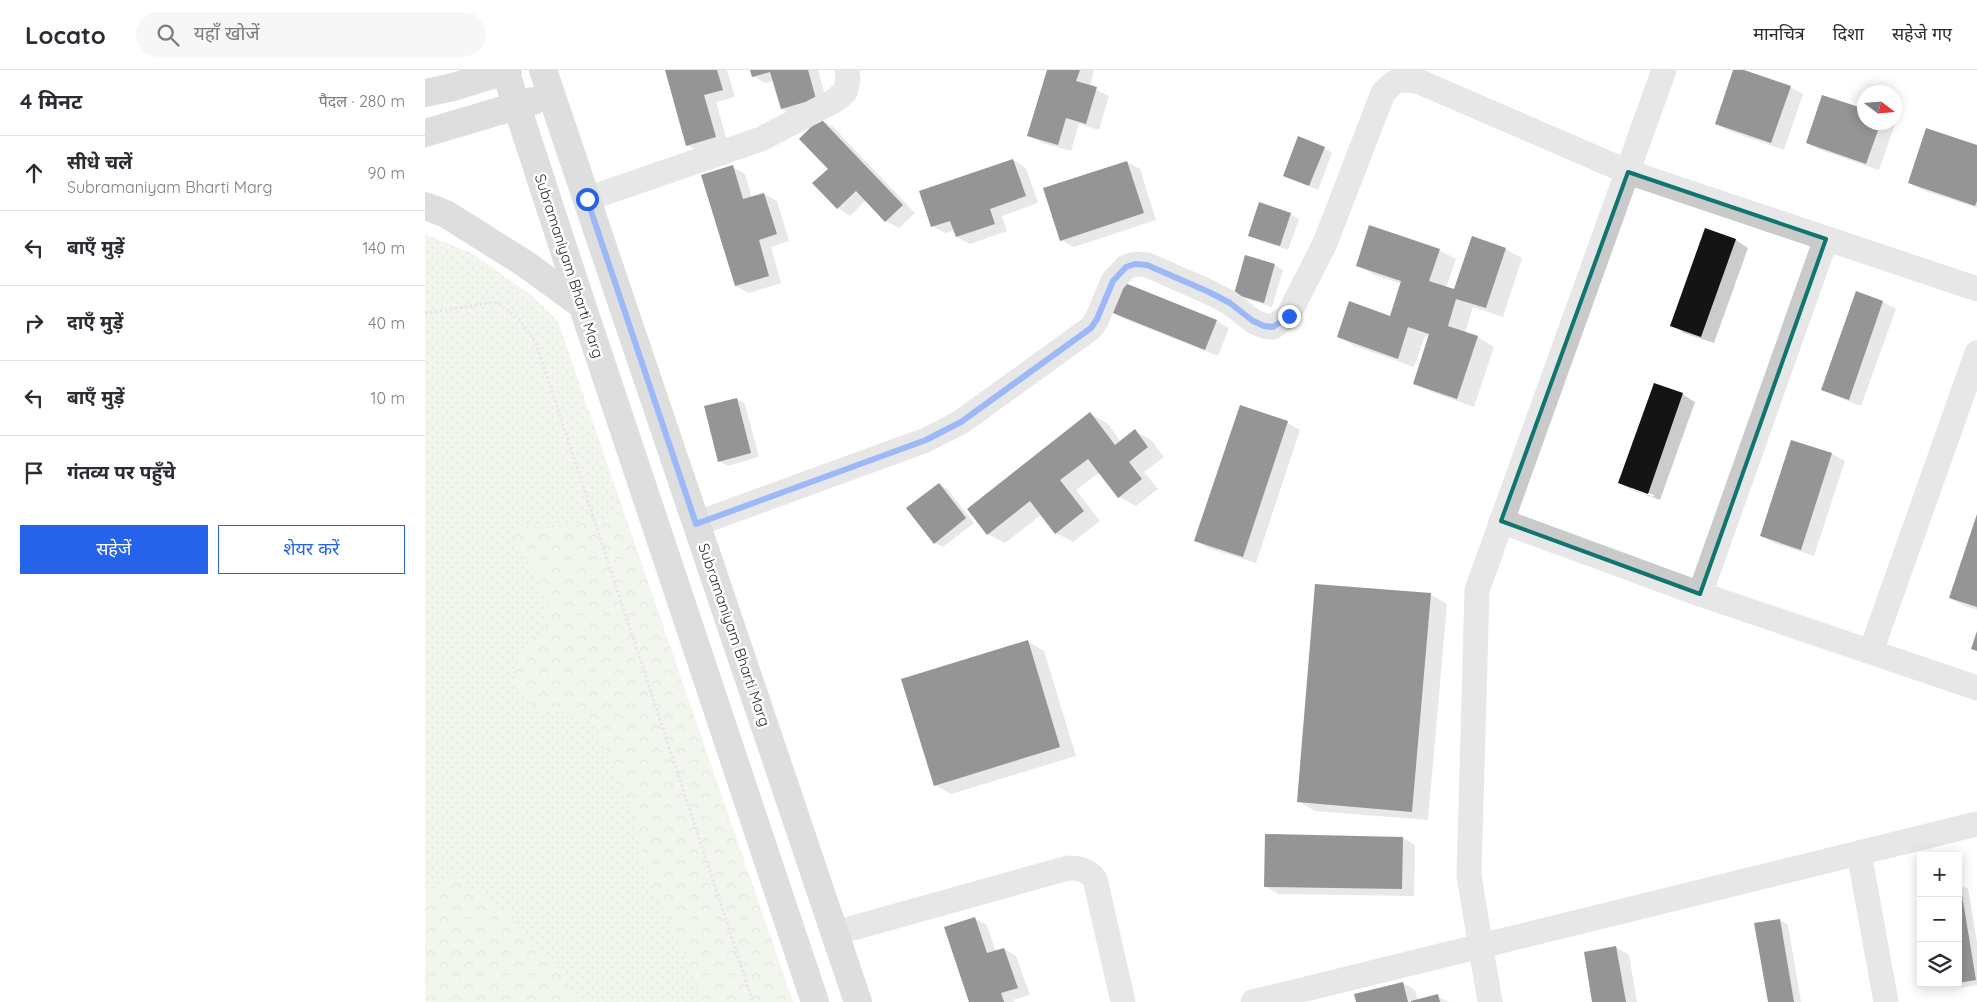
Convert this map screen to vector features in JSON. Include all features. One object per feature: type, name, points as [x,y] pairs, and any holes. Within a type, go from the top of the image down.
[{"type":"main road","name":"Subramaniyam Bharti Marg","points":[[506,70],[582,306],[815,1002]]},
{"type":"main road","points":[[425,93],[506,70]]},
{"type":"main road","name":"Subramaniyam Bharti Marg","points":[[548,77],[587,199],[858,1002]]},
{"type":"main road","points":[[425,133],[516,105],[548,77]]},
{"type":"main road","points":[[425,206],[446,214],[508,253],[582,306]]},
{"type":"street","points":[[587,199],[761,139],[834,101],[845,92],[848,80],[847,70]]},
{"type":"street","points":[[1491,1002],[1469,876],[1477,590],[1664,70]]},
{"type":"street","points":[[696,524],[926,440],[961,422],[1091,328],[1097,319],[1113,281],[1126,267],[1135,264],[1147,265],[1230,303],[1253,321],[1264,326],[1273,327],[1289,316],[1325,243],[1383,92],[1393,82],[1405,80],[1420,82],[1628,172],[1977,289]]},
{"type":"street","points":[[1700,594],[1827,239]]},
{"type":"street","points":[[1871,652],[1977,353]]},
{"type":"street","points":[[1501,521],[1700,594],[1977,688]]},
{"type":"street","points":[[1253,1002],[1977,824]]},
{"type":"street","points":[[1859,854],[1886,1002]]},
{"type":"street","points":[[835,933],[1068,868],[1078,868],[1088,872],[1095,879],[1123,1002]]},
{"type":"path","points":[[425,313],[497,302],[519,319],[536,343],[753,1002]]},
{"type":"highlighted area","points":[[1628,172],[1826,239],[1700,594],[1501,521]]},
{"type":"green space","points":[[425,234],[473,254],[531,295],[558,321],[793,1002],[425,1002]]},
{"type":"green space","points":[[624,515],[793,1002],[701,1002],[692,974],[645,866],[629,802],[596,727],[580,717],[557,711],[533,710],[517,686],[513,670],[528,645],[545,626],[547,604],[538,577],[526,557],[513,545],[514,526],[565,525]]},
{"type":"green space","points":[[454,877],[506,911],[565,978],[575,1002],[425,1002],[425,891]]},
{"type":"building","points":[[665,70],[717,70],[723,90],[704,95],[716,137],[686,146]]},
{"type":"building","points":[[750,70],[808,70],[816,99],[781,109],[770,72],[752,77]]},
{"type":"building","points":[[1047,70],[1080,70],[1076,81],[1097,87],[1086,124],[1066,118],[1058,145],[1027,136]]},
{"type":"building","points":[[1733,70],[1744,70],[1791,86],[1771,143],[1715,124]]},
{"type":"building","points":[[1822,95],[1857,106],[1857,130],[1878,130],[1866,164],[1806,143]]},
{"type":"building","points":[[820,118],[903,205],[885,222],[856,191],[837,209],[812,183],[828,169],[799,139]]},
{"type":"building","points":[[1926,128],[1977,145],[1977,201],[1975,206],[1908,183]]},
{"type":"building","points":[[1298,136],[1325,147],[1309,186],[1283,176]]},
{"type":"building","points":[[1013,159],[1026,196],[990,209],[995,224],[956,237],[950,221],[931,227],[919,191]]},
{"type":"building","points":[[1127,161],[1144,213],[1060,241],[1043,188]]},
{"type":"building","points":[[733,165],[743,199],[764,193],[777,234],[759,240],[769,276],[735,286],[701,175]]},
{"type":"building","points":[[1259,202],[1291,213],[1280,246],[1248,236]]},
{"type":"building","points":[[1369,225],[1440,249],[1429,281],[1454,289],[1472,236],[1506,248],[1486,308],[1456,299],[1448,326],[1478,336],[1457,399],[1413,384],[1429,334],[1408,327],[1398,359],[1337,337],[1349,301],[1390,316],[1401,281],[1356,266]]},
{"type":"building","points":[[1705,228],[1736,239],[1701,337],[1670,326]]},
{"type":"building","points":[[1245,255],[1275,264],[1264,303],[1234,294]]},
{"type":"building","points":[[1120,281],[1217,320],[1205,350],[1108,311]]},
{"type":"building","points":[[1856,291],[1883,301],[1849,400],[1821,390]]},
{"type":"building","points":[[1654,383],[1683,393],[1648,494],[1618,483]]},
{"type":"building","points":[[737,398],[751,453],[718,462],[704,406]]},
{"type":"building","points":[[1240,405],[1288,421],[1243,557],[1194,541]]},
{"type":"building","points":[[1090,412],[1115,445],[1135,429],[1148,447],[1129,462],[1142,479],[1118,498],[1088,459],[1060,480],[1084,511],[1055,534],[1030,501],[987,535],[967,509]]},
{"type":"building","points":[[1791,440],[1832,453],[1801,550],[1760,536]]},
{"type":"building","points":[[939,483],[966,518],[934,544],[906,508]]},
{"type":"building","points":[[1977,514],[1977,607],[1949,598]]},
{"type":"building","points":[[1315,584],[1431,593],[1412,812],[1297,802]]},
{"type":"building","points":[[1977,631],[1977,651],[1971,649]]},
{"type":"building","points":[[1028,640],[1060,747],[934,786],[901,679]]},
{"type":"building","points":[[1265,834],[1403,837],[1402,889],[1264,887]]},
{"type":"building","points":[[1962,895],[1976,980],[1962,982]]},
{"type":"building","points":[[975,917],[987,953],[1004,948],[1018,988],[1001,993],[1004,1002],[969,1002],[944,927]]},
{"type":"building","points":[[1780,919],[1794,1002],[1768,1002],[1754,923]]},
{"type":"building","points":[[1616,946],[1626,1002],[1592,1002],[1584,952]]},
{"type":"building","points":[[1403,982],[1408,1002],[1356,1002],[1354,994]]},
{"type":"building","points":[[1438,994],[1440,1002],[1411,1002],[1411,1001]]},
{"type":"route","points":[[587,199],[696,524],[926,440],[961,422],[1091,328],[1097,319],[1113,281],[1126,267],[1135,264],[1147,265],[1209,292],[1230,303],[1243,315],[1264,326],[1273,327],[1289,316]]}]
